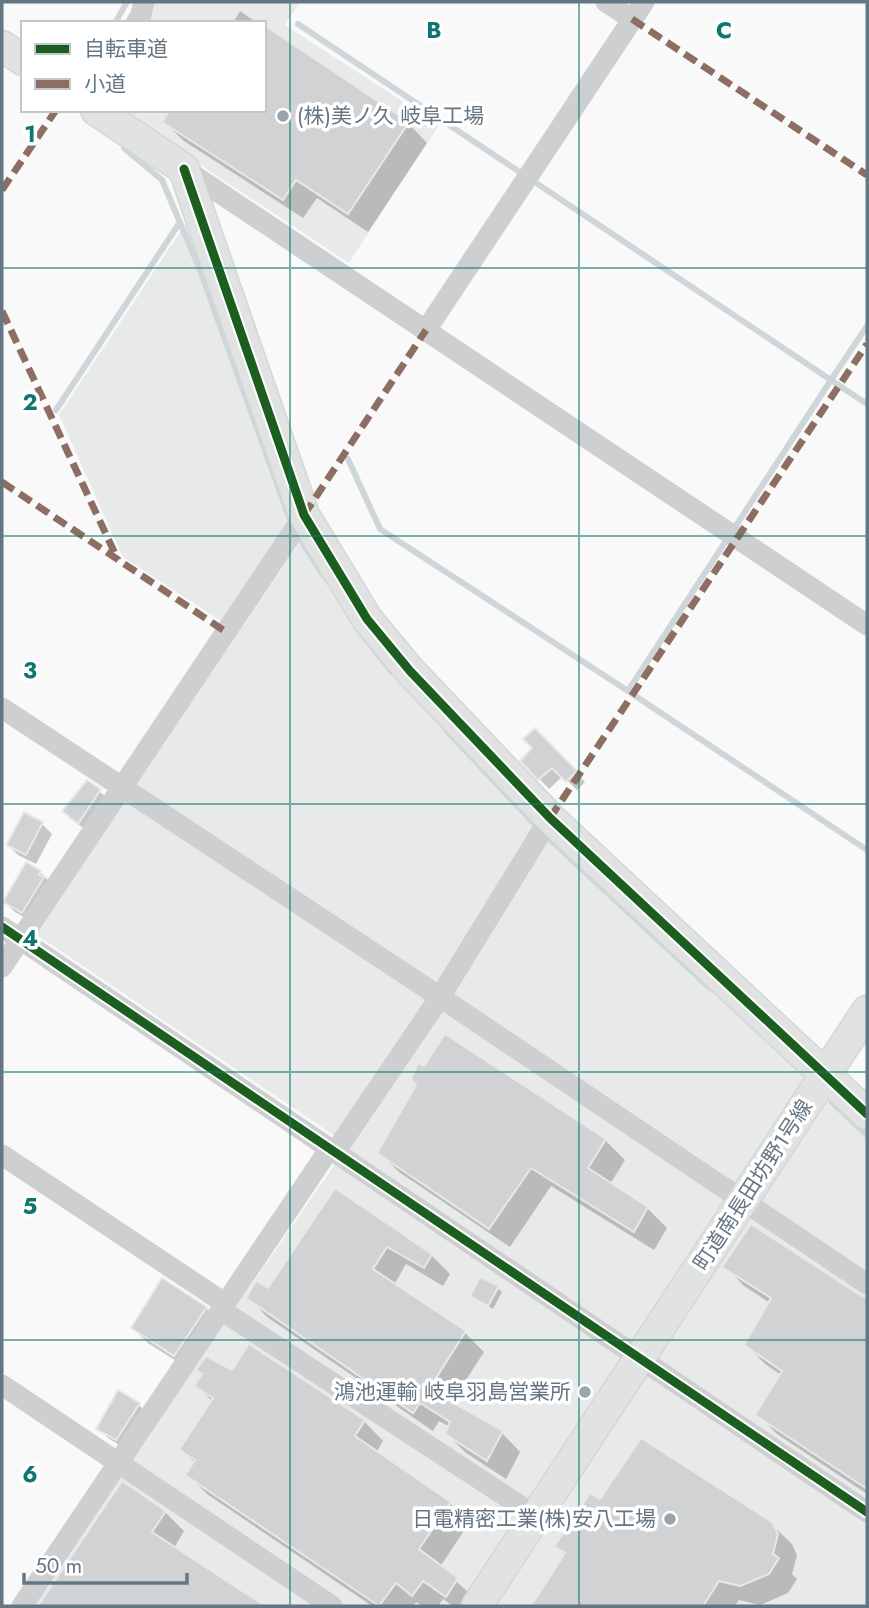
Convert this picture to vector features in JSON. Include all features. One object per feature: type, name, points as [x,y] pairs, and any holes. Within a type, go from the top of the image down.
[{"type":"street","points":[[137,21],[144,2]]},
{"type":"street","points":[[426,330],[638,10],[606,2]]},
{"type":"street","points":[[2,46],[21,59]]},
{"type":"street","points":[[99,112],[867,625]]},
{"type":"street","points":[[184,169],[304,515],[367,619],[410,671],[550,818],[867,1114]]},
{"type":"street","points":[[2,967],[304,515]]},
{"type":"street","points":[[2,708],[440,997],[867,1284]]},
{"type":"street","points":[[22,1606],[224,1307],[440,997],[550,818]]},
{"type":"street","points":[[2,927],[867,1512]]},
{"type":"street","name":"町道南長田坊野1号線","points":[[482,1604],[536,1516],[867,1011]]},
{"type":"street","points":[[2,1155],[536,1516]]},
{"type":"street","points":[[2,1385],[332,1606]]},
{"type":"shaded area","name":"(株)美ノ久 岐阜工場","points":[[154,2],[300,2],[285,25],[439,125],[349,263],[120,112],[266,112],[266,21],[149,21]]},
{"type":"shaded area","points":[[188,220],[367,631],[867,1125],[867,1606],[30,1606],[348,1145],[34,933],[238,632],[123,557],[59,415]]},
{"type":"building","name":"(株)美ノ久 岐阜工場","points":[[266,26],[409,122],[348,214],[296,180],[283,200],[162,122],[169,112],[266,112]]},
{"type":"building","points":[[535,728],[577,771],[566,782],[552,768],[538,780],[520,761],[532,748],[523,739]]},
{"type":"building","points":[[87,780],[101,789],[78,824],[62,811]]},
{"type":"building","points":[[24,812],[43,822],[26,855],[6,845]]},
{"type":"building","points":[[26,862],[41,871],[39,875],[44,877],[22,913],[3,902]]},
{"type":"building","points":[[445,1034],[606,1139],[588,1168],[648,1207],[634,1232],[531,1168],[489,1229],[377,1153],[416,1085],[411,1079],[418,1063],[424,1066]]},
{"type":"building","points":[[335,1188],[432,1254],[424,1268],[387,1247],[373,1269],[466,1331],[429,1389],[503,1431],[487,1461],[445,1434],[450,1422],[420,1403],[413,1413],[246,1298],[256,1281],[268,1288]]},
{"type":"building","points":[[751,1224],[867,1297],[867,1489],[755,1415],[782,1371],[744,1345],[771,1298],[722,1267]]},
{"type":"building","points":[[480,1277],[499,1286],[488,1306],[470,1296]]},
{"type":"building","points":[[162,1278],[207,1307],[174,1356],[131,1328]]},
{"type":"building","points":[[249,1344],[365,1420],[355,1436],[451,1502],[419,1549],[458,1578],[446,1597],[423,1581],[412,1596],[396,1583],[379,1606],[185,1475],[195,1460],[179,1450],[213,1398],[194,1386],[202,1374],[196,1370],[206,1356],[232,1370]]},
{"type":"building","points":[[118,1390],[140,1403],[116,1440],[96,1429]]},
{"type":"building","name":"日電精密工業(株)安八工場","points":[[641,1438],[772,1522],[778,1534],[773,1554],[779,1558],[769,1574],[740,1586],[719,1581],[703,1606],[531,1606],[565,1553],[554,1547],[590,1493],[600,1499]]},
{"type":"building","points":[[122,1481],[166,1511],[152,1532],[265,1606],[38,1606]]},
{"type":"waterway","points":[[116,21],[127,2]]},
{"type":"waterway","points":[[298,24],[831,380],[867,326]]},
{"type":"waterway","points":[[124,148],[162,180],[200,270],[292,525]]},
{"type":"waterway","points":[[56,410],[180,222]]},
{"type":"waterway","points":[[348,459],[380,529],[628,691],[831,380],[867,404]]},
{"type":"waterway","points":[[297,534],[323,575]]},
{"type":"waterway","points":[[364,637],[392,672]]},
{"type":"waterway","points":[[628,691],[867,850]]},
{"type":"waterway","points":[[447,731],[541,831],[710,988]]},
{"type":"waterway","points":[[832,1102],[867,1135]]},
{"type":"marked path","points":[[632,19],[867,175]]},
{"type":"marked path","points":[[2,190],[55,112]]},
{"type":"marked path","points":[[2,311],[118,560]]},
{"type":"marked path","points":[[304,515],[426,330]]},
{"type":"marked path","points":[[550,818],[867,344]]},
{"type":"marked path","points":[[2,482],[226,632]]},
{"type":"cycle path","points":[[184,169],[304,515],[367,619],[410,671],[550,818],[867,1114]]},
{"type":"cycle path","points":[[2,927],[867,1512]]},
{"type":"place","name":"(株)美ノ久 岐阜工場","points":[[283,116]]},
{"type":"place","name":"鴻池運輸 岐阜羽島営業所","points":[[585,1392]]},
{"type":"place","name":"日電精密工業(株)安八工場","points":[[670,1519]]}]
